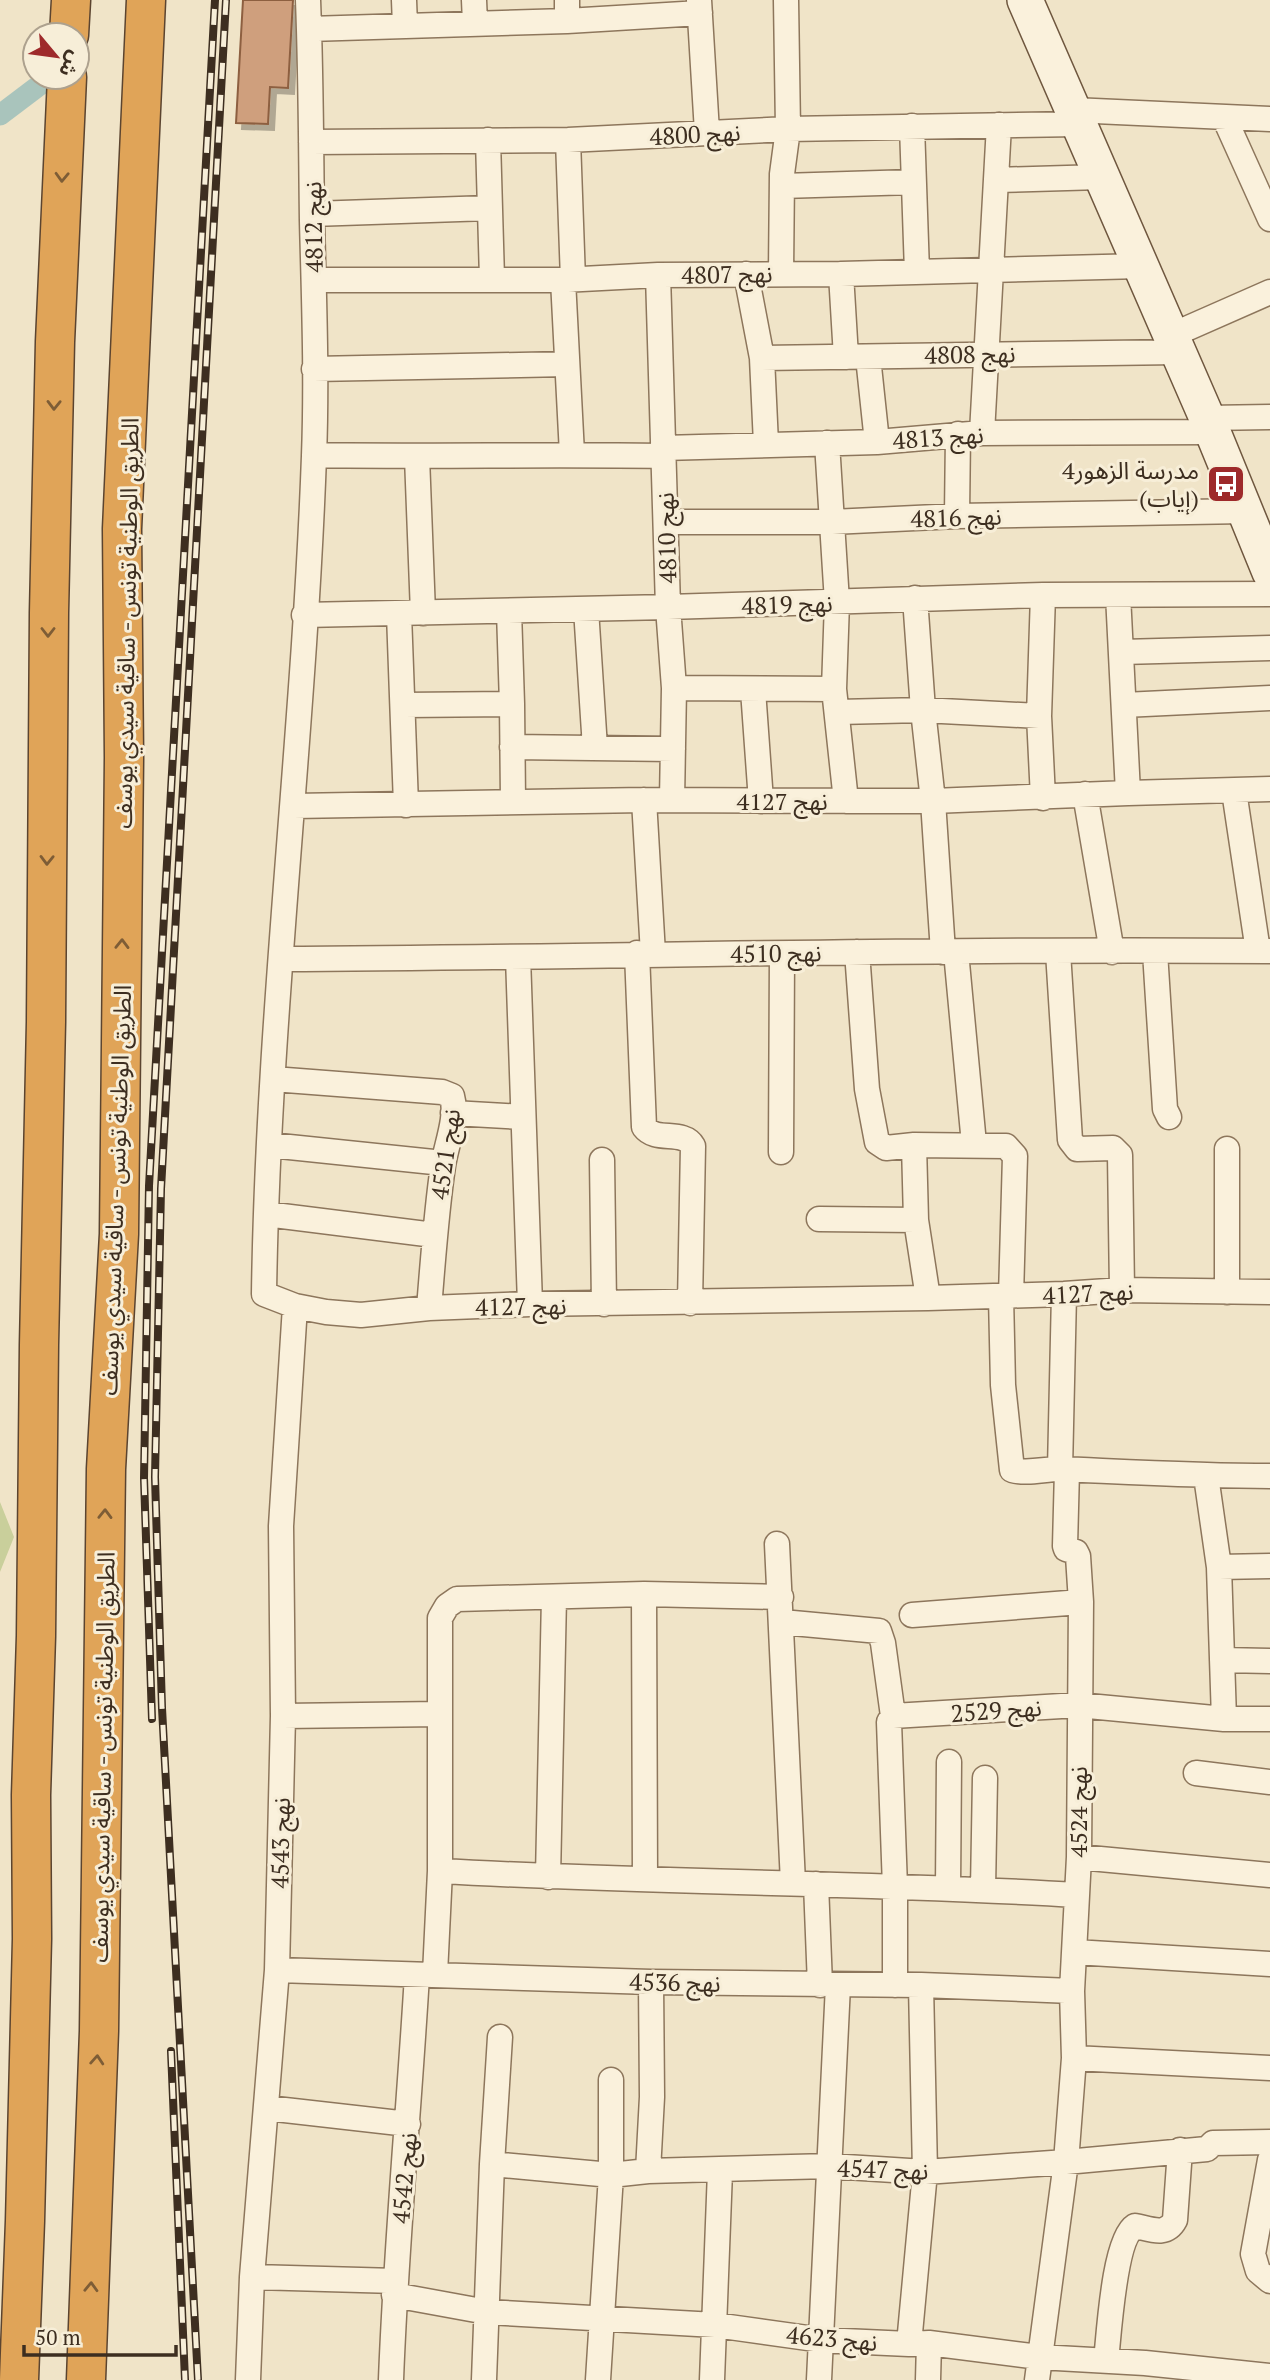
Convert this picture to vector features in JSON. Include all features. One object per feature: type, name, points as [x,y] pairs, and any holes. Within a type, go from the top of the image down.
[{"type":"highway","name":"الطريق الوطنية تونس - ساقية سيدي يوسف","points":[[86,2380],[99,2031],[105,1505],[119,1234],[124,758],[122,529],[146,0]]},
{"type":"highway","points":[[19,2380],[32,1952],[32,1782],[46,1022],[48,612],[55,342],[66,93]]},
{"type":"main road","points":[[1025,0],[1210,425],[1270,572]]},
{"type":"street","name":"نهج 4812","points":[[308,0],[314,280],[314,455]]},
{"type":"street","points":[[404,0],[405,26]]},
{"type":"street","points":[[781,273],[783,160],[788,129],[786,0]]},
{"type":"street","points":[[309,29],[405,26],[474,12],[700,6],[707,132]]},
{"type":"street","name":"نهج 4800","points":[[311,142],[568,140],[788,129],[999,125],[1076,117],[1270,119]]},
{"type":"street","points":[[1224,117],[1270,219]]},
{"type":"street","points":[[957,516],[970,434],[987,354],[999,125]]},
{"type":"street","points":[[912,127],[917,272]]},
{"type":"street","points":[[568,140],[567,364],[572,454]]},
{"type":"street","points":[[488,141],[492,279]]},
{"type":"street","points":[[996,180],[1101,177]]},
{"type":"street","points":[[782,186],[913,182]]},
{"type":"street","points":[[312,214],[489,208]]},
{"type":"street","name":"نهج 4807","points":[[314,280],[568,280],[658,275],[841,274],[1141,266]]},
{"type":"street","points":[[746,274],[762,358],[766,444]]},
{"type":"street","points":[[841,274],[877,442]]},
{"type":"street","name":"نهج 4810","points":[[658,275],[668,607],[674,688],[672,800]]},
{"type":"street","points":[[1174,344],[1270,292]]},
{"type":"street","name":"نهج 4808","points":[[762,358],[987,354],[1174,344]]},
{"type":"street","points":[[314,369],[567,364]]},
{"type":"street","name":"نهج 4813","points":[[314,455],[417,457],[663,452],[766,444],[877,442],[970,434],[1210,425],[1270,417]]},
{"type":"street","points":[[827,443],[837,602],[836,700],[846,801]]},
{"type":"street","name":"نهج 4127","points":[[314,455],[294,806],[273,1079],[265,1214],[264,1294],[295,1306],[361,1315],[429,1308],[530,1304],[928,1298],[1122,1290],[1270,1292]]},
{"type":"street","points":[[406,805],[404,705],[411,614],[417,457]]},
{"type":"street","name":"نهج 4816","points":[[667,522],[832,522],[957,516],[1246,511]]},
{"type":"street","name":"نهج 4819","points":[[304,615],[1043,595],[1270,594]]},
{"type":"street","points":[[1043,595],[1040,716],[1043,798]]},
{"type":"street","points":[[1118,595],[1128,793]]},
{"type":"street","points":[[915,598],[923,710],[974,1144]]},
{"type":"street","points":[[586,609],[595,748]]},
{"type":"street","points":[[509,611],[513,802]]},
{"type":"street","points":[[1122,652],[1270,648]]},
{"type":"street","points":[[674,688],[753,690],[923,710],[1040,716]]},
{"type":"street","points":[[753,690],[761,801]]},
{"type":"street","points":[[1124,705],[1270,698]]},
{"type":"street","points":[[404,705],[512,704]]},
{"type":"street","points":[[512,747],[673,750]]},
{"type":"street","name":"نهج 4127","points":[[294,806],[644,800],[933,801],[1270,789]]},
{"type":"street","points":[[1234,790],[1264,951]]},
{"type":"street","points":[[1085,794],[1112,952]]},
{"type":"street","points":[[644,800],[644,1127],[648,1133],[654,1135],[686,1138],[693,1146],[690,1303]]},
{"type":"street","name":"نهج 4510","points":[[281,959],[857,952],[1264,951]]},
{"type":"street","points":[[857,952],[867,1089],[877,1142],[886,1148],[914,1145],[1006,1146],[1015,1156],[1003,1385],[1012,1470],[1270,1476]]},
{"type":"street","points":[[1058,952],[1070,1140],[1077,1149],[1113,1149],[1118,1152],[1122,1290]]},
{"type":"street","points":[[1155,952],[1165,1109],[1170,1117]]},
{"type":"street","points":[[781,1152],[782,954]]},
{"type":"street","points":[[518,957],[530,1304]]},
{"type":"street","name":"نهج 4521","points":[[273,1079],[442,1092],[452,1096],[453,1113],[443,1163],[434,1235],[429,1308]]},
{"type":"street","points":[[453,1113],[523,1117]]},
{"type":"street","points":[[270,1145],[443,1163]]},
{"type":"street","points":[[914,1145],[916,1220],[928,1298]]},
{"type":"street","points":[[1227,1149],[1227,1292]]},
{"type":"street","points":[[602,1160],[604,1304]]},
{"type":"street","points":[[265,1214],[434,1235]]},
{"type":"street","points":[[819,1219],[916,1220]]},
{"type":"street","points":[[1064,1294],[1064,1470]]},
{"type":"street","name":"نهج 4543","points":[[248,2380],[252,2277],[277,1970],[283,1716],[281,1526],[295,1306]]},
{"type":"street","name":"نهج 4524","points":[[1038,2368],[1066,2162],[1074,2058],[1072,1991],[1079,1857],[1081,1602],[1078,1556],[1076,1552],[1065,1549],[1064,1470]]},
{"type":"street","points":[[1206,1476],[1219,1567],[1224,1718]]},
{"type":"street","points":[[777,1544],[804,1883],[829,1985],[830,2166],[819,2380]]},
{"type":"street","points":[[1219,1567],[1270,1566]]},
{"type":"street","points":[[548,1877],[554,1597],[644,1594],[781,1597]]},
{"type":"street","points":[[644,1594],[645,1879]]},
{"type":"street","name":"نهج 4542","points":[[391,2380],[395,2288],[408,2124],[440,1871],[440,1618],[447,1606],[457,1599],[554,1597]]},
{"type":"street","points":[[912,1615],[1081,1602]]},
{"type":"street","points":[[782,1622],[879,1631],[883,1643],[893,1716],[889,1722],[895,1887],[895,1985]]},
{"type":"street","points":[[1222,1660],[1270,1661]]},
{"type":"street","name":"نهج 2529","points":[[893,1716],[1079,1705],[1224,1718],[1270,1719]]},
{"type":"street","points":[[283,1716],[440,1714]]},
{"type":"street","points":[[948,1887],[950,1762]]},
{"type":"street","points":[[1196,1773],[1270,1782]]},
{"type":"street","points":[[983,1889],[985,1778]]},
{"type":"street","points":[[1079,1857],[1270,1875]]},
{"type":"street","points":[[440,1871],[548,1877],[948,1887],[1077,1895]]},
{"type":"street","points":[[1075,1952],[1270,1964]]},
{"type":"street","name":"نهج 4536","points":[[277,1970],[651,1982],[921,1985],[1072,1991]]},
{"type":"street","points":[[648,2171],[652,2097],[651,1982]]},
{"type":"street","points":[[921,1985],[925,2172],[919,2344],[928,2380]]},
{"type":"street","points":[[484,2380],[500,2036]]},
{"type":"street","points":[[1074,2058],[1270,2068]]},
{"type":"street","points":[[598,2380],[611,2175],[611,2080]]},
{"type":"street","points":[[267,2108],[408,2124]]},
{"type":"street","name":"نهج 4547","points":[[492,2164],[611,2175],[648,2171],[830,2166],[925,2172],[1207,2149],[1213,2143],[1270,2142]]},
{"type":"street","points":[[1106,2361],[1116,2272],[1126,2235],[1135,2226],[1162,2232],[1170,2228],[1175,2220],[1180,2150]]},
{"type":"street","points":[[1270,2160],[1253,2254],[1258,2272],[1270,2281]]},
{"type":"street","points":[[712,2380],[720,2171]]},
{"type":"street","name":"نهج 4623","points":[[252,2277],[395,2288],[487,2312],[715,2325],[822,2340],[919,2344],[1038,2368],[1106,2361],[1267,2377]]},
{"type":"green space","points":[[0,1502],[14,1537],[0,1572]]},
{"type":"building","points":[[243,0],[293,0],[288,88],[270,87],[268,124],[236,123]]},
{"type":"waterway","points":[[0,115],[32,91]]},
{"type":"railway","points":[[152,1719],[144,1478],[149,1186],[215,0]]},
{"type":"railway","points":[[198,2380],[162,1708],[155,1477],[161,1189],[226,0]]},
{"type":"railway","points":[[171,2051],[185,2380]]},
{"type":"place","name":"مدرسة الزهور4 (إياب)","points":[[1226,484]]}]
